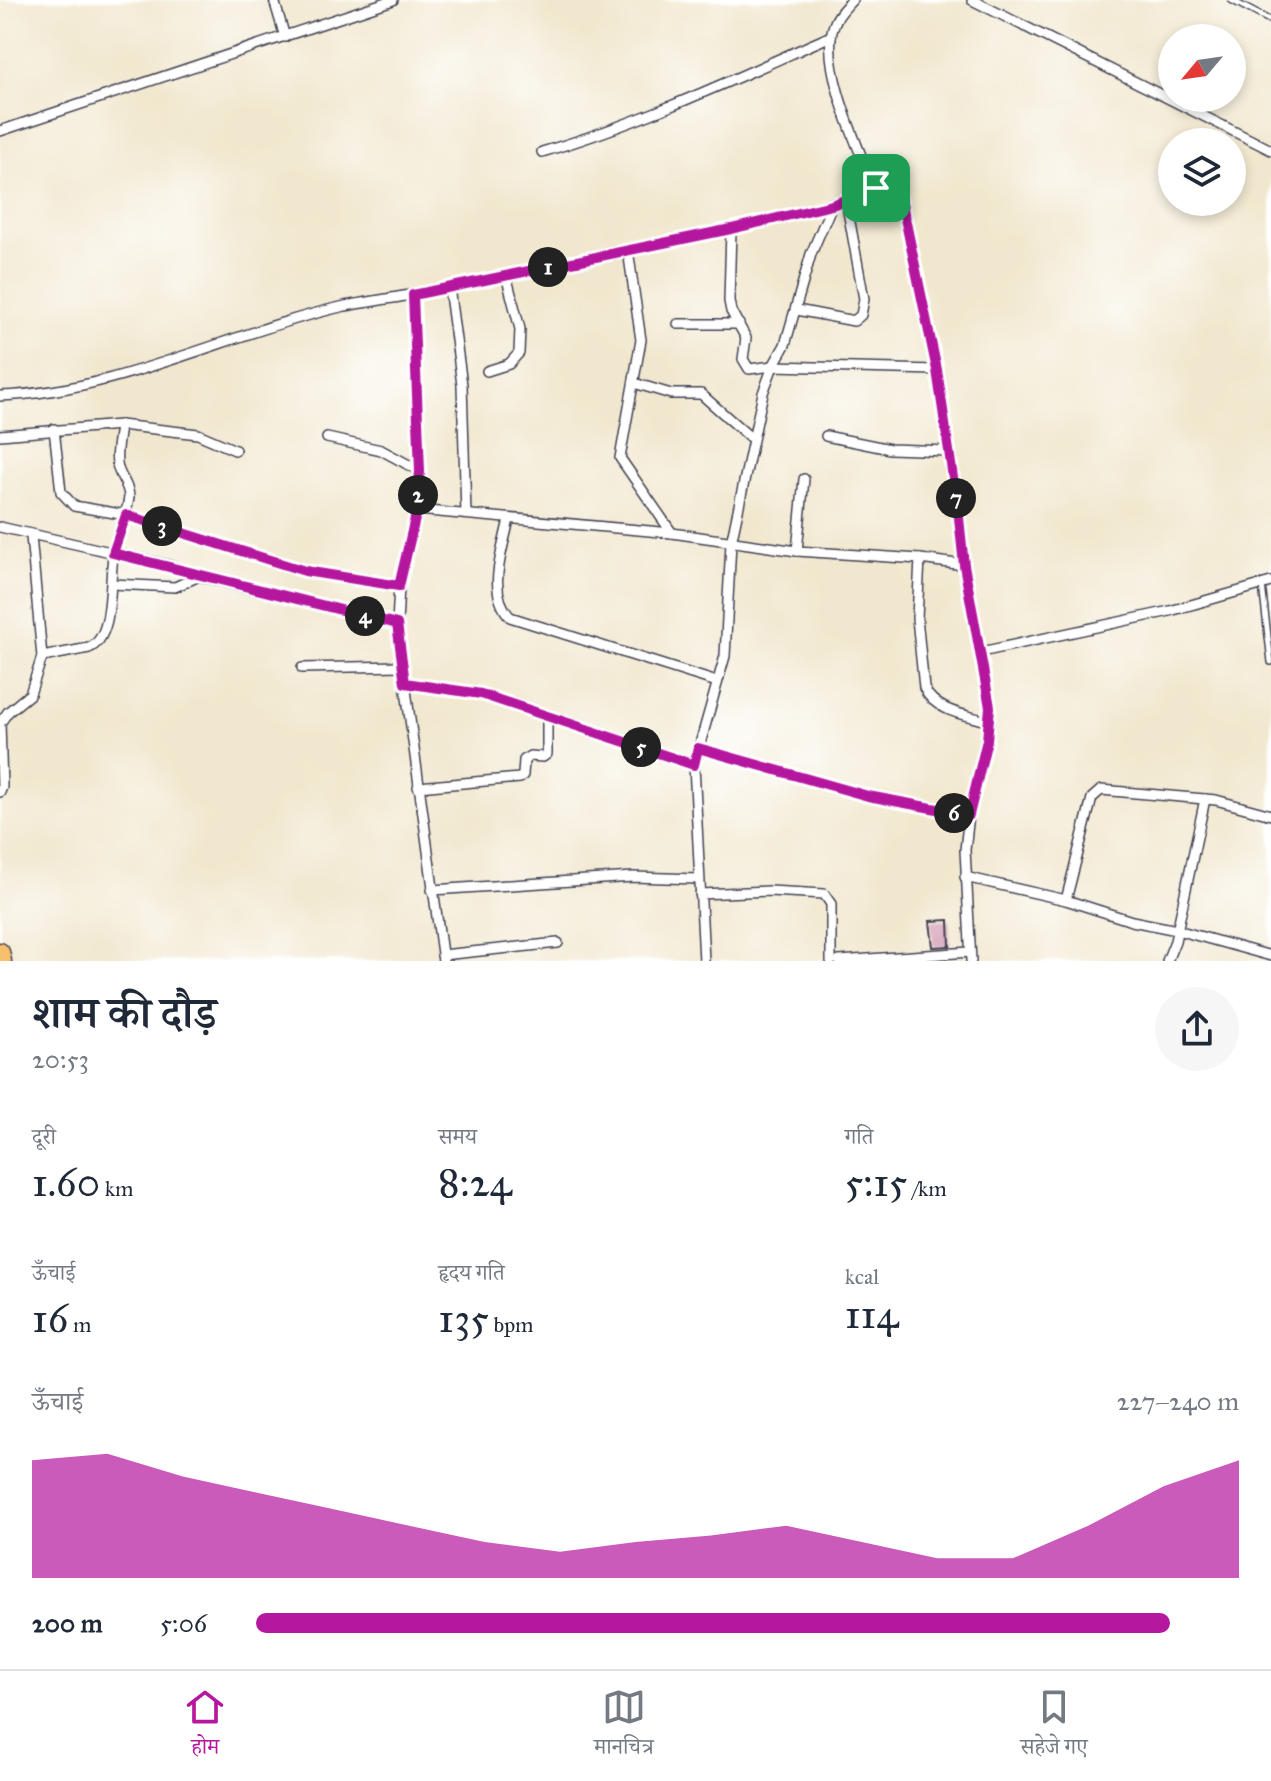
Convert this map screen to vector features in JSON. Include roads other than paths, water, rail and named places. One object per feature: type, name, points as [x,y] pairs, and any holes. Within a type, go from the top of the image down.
[{"type":"highway","points":[[0,952],[2,961]]},
{"type":"street","points":[[274,0],[285,37]]},
{"type":"street","points":[[0,131],[393,0]]},
{"type":"street","points":[[852,0],[839,15],[831,36],[836,84],[842,108],[876,188]]},
{"type":"street","points":[[972,0],[1271,150]]},
{"type":"street","points":[[542,152],[576,143],[665,109],[831,36]]},
{"type":"street","points":[[0,396],[63,391],[345,306],[413,295],[731,229],[832,205],[876,188],[898,195],[937,370],[969,599],[981,652],[990,722],[969,815],[965,877],[970,957],[839,961]]},
{"type":"street","points":[[797,310],[854,321],[861,315],[864,299],[846,200]]},
{"type":"street","points":[[704,961],[694,765],[728,637],[731,543],[763,393],[785,345],[811,254],[832,205]]},
{"type":"street","points":[[731,229],[729,301],[746,338],[743,359],[749,369],[773,366],[937,370]]},
{"type":"street","points":[[628,250],[641,327],[620,458],[672,533]]},
{"type":"street","points":[[487,371],[509,364],[519,353],[520,329],[506,275]]},
{"type":"street","points":[[449,287],[462,385],[466,514]]},
{"type":"street","points":[[413,295],[420,471],[417,510],[399,586],[397,624],[442,958],[558,943]]},
{"type":"street","points":[[678,324],[739,324]]},
{"type":"street","points":[[634,383],[671,394],[701,394],[752,439]]},
{"type":"street","points":[[42,657],[96,645],[104,634],[112,584],[113,553],[126,515],[129,491],[117,465],[120,425]]},
{"type":"street","points":[[0,435],[120,425],[198,434],[235,450]]},
{"type":"street","points":[[54,429],[61,492],[74,506],[126,515],[305,571],[399,586]]},
{"type":"street","points":[[826,436],[890,449],[949,451]]},
{"type":"street","points":[[327,438],[381,450],[420,471]]},
{"type":"street","points":[[797,551],[804,479]]},
{"type":"street","points":[[417,510],[672,533],[797,551],[964,565]]},
{"type":"street","points":[[509,519],[497,585],[499,604],[510,617],[717,682]]},
{"type":"street","points":[[0,527],[168,565],[199,576],[397,624]]},
{"type":"street","points":[[0,792],[0,723],[30,694],[42,657],[31,536]]},
{"type":"street","points":[[920,559],[917,618],[927,695],[942,707],[990,722]]},
{"type":"street","points":[[112,584],[175,587],[199,576]]},
{"type":"street","points":[[981,652],[1158,614],[1267,584]]},
{"type":"street","points":[[302,668],[401,666]]},
{"type":"street","points":[[405,683],[481,694],[694,765]]},
{"type":"street","points":[[418,787],[520,778],[524,760],[547,754],[547,715]]},
{"type":"street","points":[[698,748],[868,796],[969,815]]},
{"type":"street","points":[[1066,900],[1092,798],[1097,792],[1107,789],[1205,799],[1271,815]]},
{"type":"street","points":[[1167,961],[1177,930],[1205,799]]},
{"type":"street","points":[[432,890],[633,877],[698,879]]},
{"type":"street","points":[[965,877],[1066,900],[1132,921],[1271,956]]},
{"type":"street","points":[[700,894],[769,891],[824,894],[831,904],[831,961]]},
{"type":"lane","points":[[1231,0],[1271,21]]},
{"type":"lane","points":[[1267,584],[1271,662]]}]
